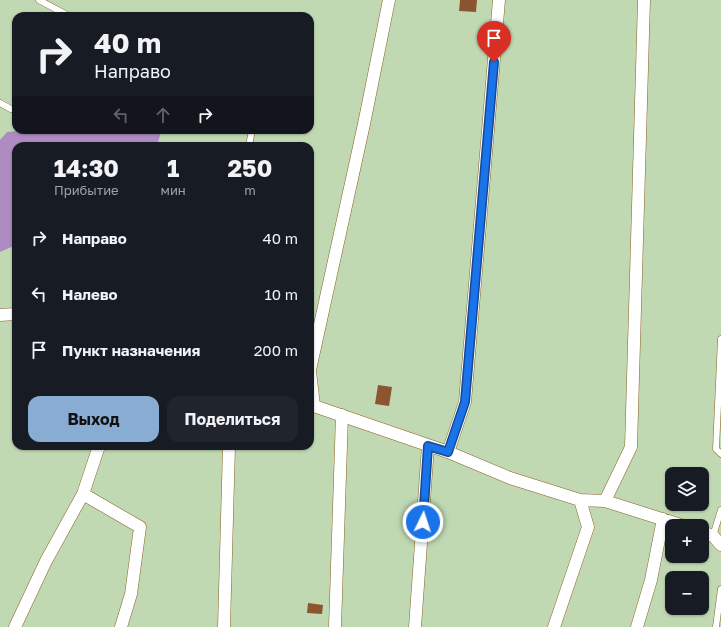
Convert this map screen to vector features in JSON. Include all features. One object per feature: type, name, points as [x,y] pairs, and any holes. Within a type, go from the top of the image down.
[{"type":"street","points":[[314,352],[389,0]]},
{"type":"street","points":[[448,452],[465,402],[499,0]]},
{"type":"street","points":[[605,501],[631,446],[644,0]]},
{"type":"street","points":[[0,315],[12,314]]},
{"type":"street","points":[[314,408],[342,415],[448,452],[510,478],[580,500],[605,501],[663,518],[651,580],[637,627]]},
{"type":"street","points":[[335,627],[342,415]]},
{"type":"street","points":[[415,627],[428,446]]},
{"type":"street","points":[[15,627],[46,561],[83,494],[98,450]]},
{"type":"street","points":[[224,627],[229,450]]},
{"type":"street","points":[[83,494],[140,527],[131,594],[121,627]]},
{"type":"street","points":[[554,627],[588,528],[580,500]]},
{"type":"lane","points":[[39,0],[62,12]]},
{"type":"lane","points":[[0,103],[11,109]]},
{"type":"lane","points":[[721,338],[716,449],[721,454]]},
{"type":"lane","points":[[712,538],[721,510]]},
{"type":"lane","points":[[716,627],[721,590]]},
{"type":"green space","points":[[0,0],[721,0],[721,627],[0,627]]},
{"type":"shaded area","points":[[12,131],[12,134],[160,134],[158,142],[12,142],[12,247],[0,252],[0,140],[7,132]]},
{"type":"building","points":[[460,0],[477,0],[476,12],[459,11]]},
{"type":"building","points":[[378,385],[392,387],[389,406],[375,404]]},
{"type":"building","points":[[308,603],[323,605],[322,614],[307,613]]},
{"type":"route","points":[[423,522],[428,446],[448,452],[465,402],[494,62]]}]
